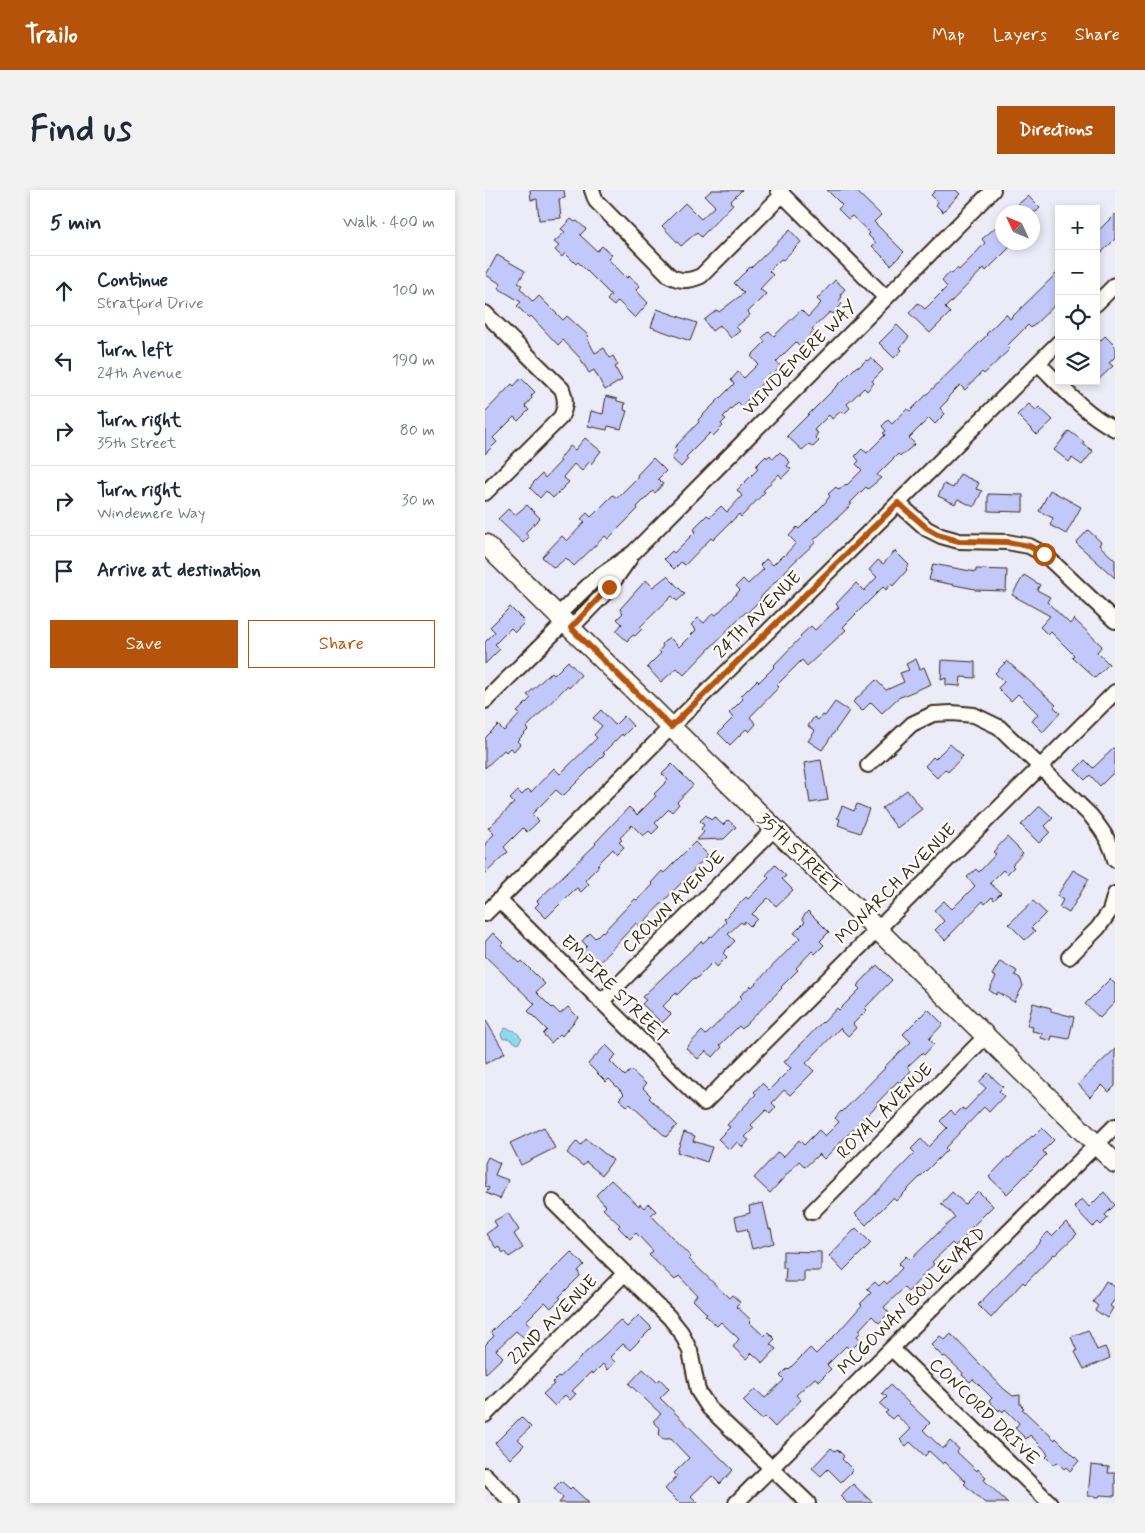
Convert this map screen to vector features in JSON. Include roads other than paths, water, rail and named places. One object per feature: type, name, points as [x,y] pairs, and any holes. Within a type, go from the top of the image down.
[{"type":"street","points":[[592,190],[596,201],[670,276],[680,281],[690,281],[701,276],[780,192],[886,298]]},
{"type":"street","name":"WINDEMERE WAY","points":[[485,701],[565,622],[606,592],[633,553],[993,190]]},
{"type":"street","points":[[1100,300],[1115,285]]},
{"type":"street","points":[[485,313],[562,389],[566,400],[561,417],[485,493]]},
{"type":"street","name":"24TH AVENUE","points":[[485,914],[1055,346]]},
{"type":"street","points":[[1038,363],[1078,403],[1099,421],[1115,429]]},
{"type":"street","points":[[898,503],[927,528],[941,536],[959,541],[1007,542],[1029,546],[1044,554],[1115,621]]},
{"type":"street","name":"35TH STREET","points":[[485,544],[1115,1162]]},
{"type":"street","name":"MONARCH AVENUE","points":[[703,1103],[1115,692]]},
{"type":"street","points":[[868,765],[912,724],[933,714],[974,715],[999,727],[1091,816],[1103,830],[1112,848],[1115,860]]},
{"type":"street","name":"CROWN AVENUE","points":[[601,1002],[774,829]]},
{"type":"street","points":[[1069,957],[1102,922],[1110,911],[1115,894]]},
{"type":"street","name":"EMPIRE STREET","points":[[499,900],[703,1103]]},
{"type":"street","name":"ROYAL AVENUE","points":[[812,1212],[985,1036]]},
{"type":"street","name":"MCGOWAN BOULEVARD","points":[[736,1503],[1115,1126]]},
{"type":"street","points":[[553,1202],[669,1317],[681,1332],[691,1351],[698,1391],[709,1408],[808,1503]]},
{"type":"street","name":"22ND AVENUE","points":[[485,1414],[625,1273]]},
{"type":"street","name":"CONCORD DRIVE","points":[[891,1349],[1050,1503]]},
{"type":"street","points":[[485,1475],[513,1503]]},
{"type":"water","points":[[505,1028],[515,1031],[522,1038],[518,1044],[508,1038],[503,1039],[501,1034]]}]
